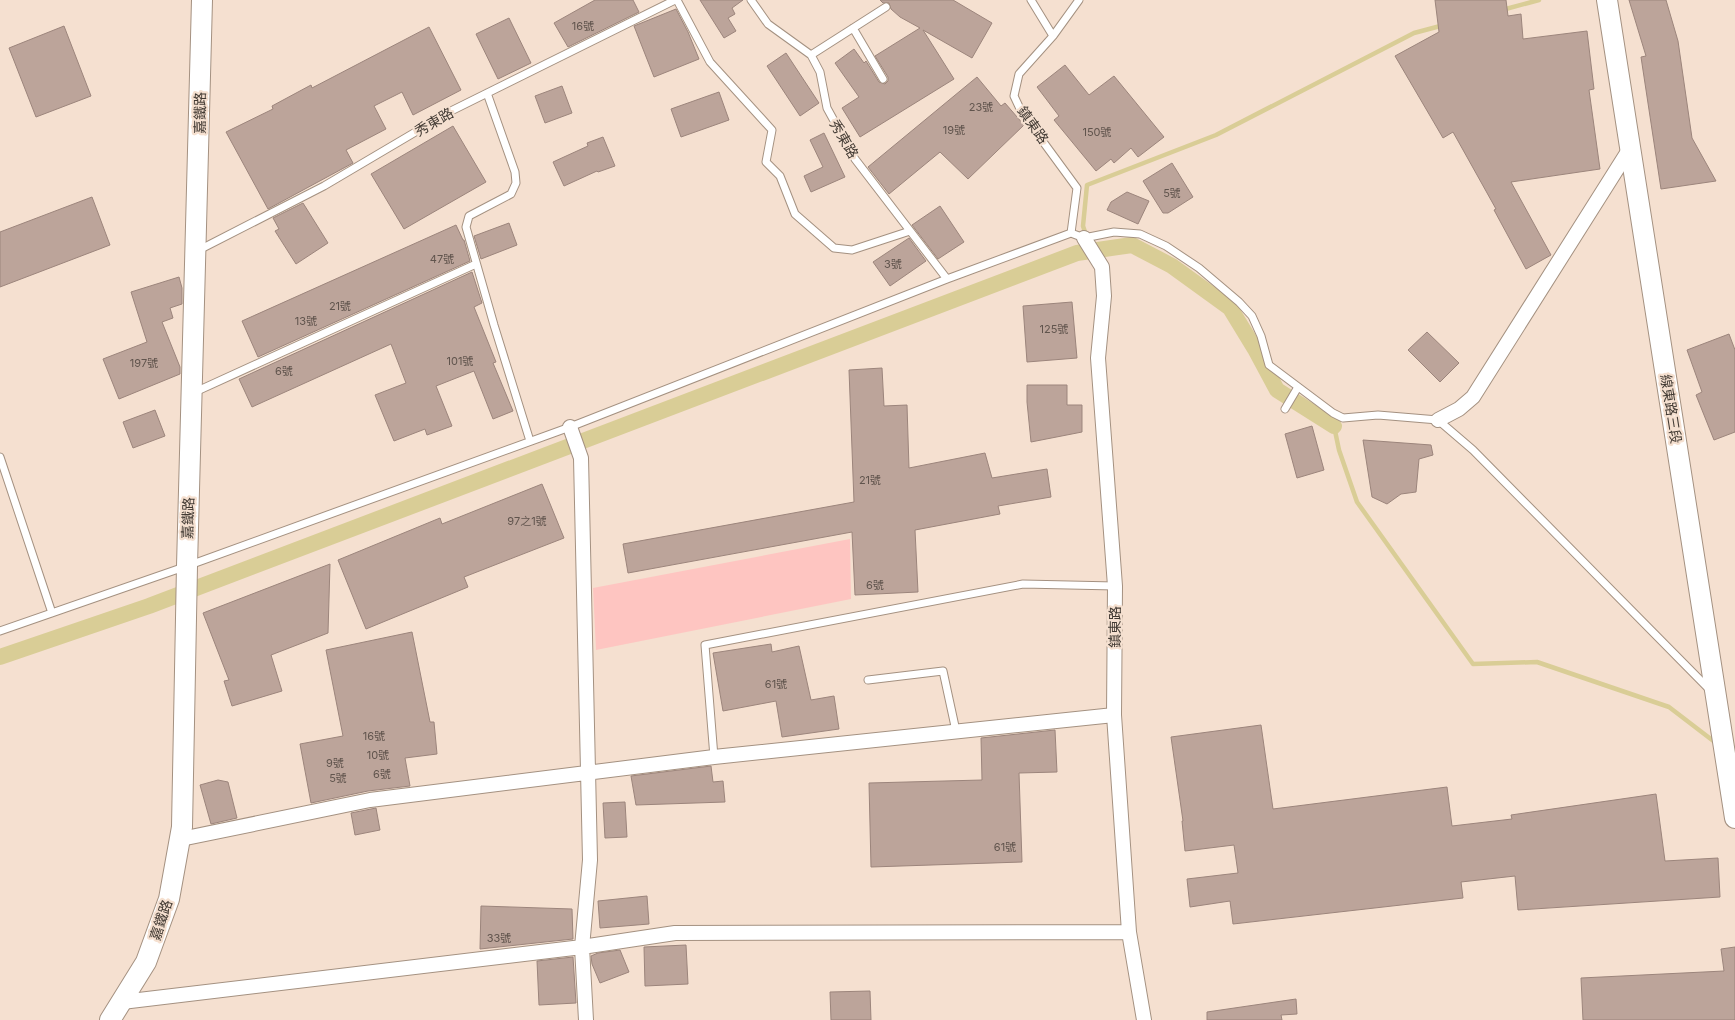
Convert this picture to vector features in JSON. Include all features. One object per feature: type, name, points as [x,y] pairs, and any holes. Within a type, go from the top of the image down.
[{"type":"street","name":"嘉鐵路","points":[[110,1020],[146,962],[168,898],[182,827],[202,0]]},
{"type":"street","name":"線東路三段","points":[[1607,0],[1629,150],[1724,735],[1735,818]]},
{"type":"street","points":[[1438,420],[1459,408],[1473,396],[1629,150]]},
{"type":"street","name":"鎮東路","points":[[1078,236],[1102,267],[1104,296],[1098,358],[1115,586],[1114,714],[1128,932],[1144,1020]]},
{"type":"street","points":[[572,432],[581,458],[590,860],[582,947],[586,1020]]},
{"type":"street","points":[[180,839],[370,800],[714,756],[1114,714]]},
{"type":"street","points":[[122,1002],[582,947],[675,933],[1128,932]]},
{"type":"lane","name":"秀東路","points":[[197,251],[324,186],[451,111],[676,0]]},
{"type":"lane","points":[[676,0],[710,62],[772,130],[766,162],[780,176],[795,214],[834,248],[852,250],[910,231]]},
{"type":"lane","points":[[751,0],[768,24],[811,55],[886,7]]},
{"type":"lane","points":[[1032,0],[1053,36]]},
{"type":"lane","name":"鎮東路","points":[[1078,236],[1077,188],[1022,113],[1014,96],[1019,74],[1053,36],[1079,0]]},
{"type":"lane","points":[[853,28],[883,79]]},
{"type":"lane","name":"秀東路","points":[[811,55],[820,72],[827,108],[855,158],[946,279]]},
{"type":"lane","points":[[487,93],[515,172],[516,183],[511,194],[469,216],[466,227],[530,441]]},
{"type":"lane","points":[[0,631],[187,570],[530,441],[572,432],[946,279],[1078,236],[1114,232],[1140,234],[1166,246],[1199,268],[1239,302],[1252,316],[1261,336],[1269,365],[1333,413],[1343,418],[1378,415],[1438,420],[1473,450],[1717,696]]},
{"type":"lane","points":[[192,393],[476,264]]},
{"type":"lane","points":[[1285,409],[1298,388]]},
{"type":"lane","points":[[0,457],[52,613]]},
{"type":"lane","points":[[714,756],[705,645],[1023,584],[1115,586]]},
{"type":"lane","points":[[868,680],[942,671],[956,732]]},
{"type":"shaded area","points":[[850,539],[851,599],[596,650],[593,588]]},
{"type":"building","points":[[595,0],[633,0],[639,12],[568,47],[554,23]]},
{"type":"building","points":[[700,0],[743,0],[732,8],[735,14],[728,18],[736,31],[724,38]]},
{"type":"building","points":[[880,0],[953,0],[992,23],[972,58],[923,30],[954,79],[860,137],[842,108],[859,97],[835,63],[854,49],[864,63],[866,61],[879,82],[885,84],[888,81],[888,77],[875,56],[920,28],[900,17],[891,9],[889,3],[883,3]]},
{"type":"building","points":[[1435,0],[1506,0],[1508,16],[1521,14],[1523,39],[1587,31],[1594,89],[1589,90],[1600,169],[1511,182],[1551,255],[1526,269],[1494,210],[1496,209],[1453,132],[1443,138],[1395,56],[1439,32]]},
{"type":"building","points":[[1629,0],[1666,0],[1678,41],[1692,138],[1716,181],[1661,189],[1641,57],[1646,56]]},
{"type":"building","points":[[676,9],[699,59],[654,77],[634,26]]},
{"type":"building","points":[[509,18],[531,63],[498,79],[476,34]]},
{"type":"building","points":[[64,26],[91,96],[36,117],[9,48]]},
{"type":"building","points":[[429,27],[461,90],[413,115],[402,92],[374,106],[386,129],[346,150],[353,163],[268,209],[226,132],[273,109],[272,106],[311,85],[312,88]]},
{"type":"building","points":[[786,53],[819,103],[800,116],[767,66]]},
{"type":"building","points":[[1065,65],[1089,95],[1114,76],[1164,137],[1138,157],[1131,148],[1114,163],[1111,159],[1096,171],[1054,120],[1059,116],[1037,87]]},
{"type":"building","points":[[977,77],[1001,106],[1005,103],[1024,125],[968,179],[940,152],[889,194],[868,167]]},
{"type":"building","points":[[562,86],[572,113],[545,123],[535,96]]},
{"type":"building","points":[[719,92],[729,120],[681,137],[671,109]]},
{"type":"building","points":[[453,126],[486,182],[404,229],[371,174]]},
{"type":"building","points":[[824,133],[845,177],[811,192],[804,176],[823,167],[810,140]]},
{"type":"building","points":[[603,137],[615,166],[597,171],[564,186],[553,162],[588,146],[587,143]]},
{"type":"building","points":[[1172,163],[1193,197],[1168,213],[1163,213],[1143,181]]},
{"type":"building","points":[[1127,192],[1149,201],[1138,224],[1107,210],[1111,202]]},
{"type":"building","points":[[92,197],[110,245],[0,287],[0,232]]},
{"type":"building","points":[[303,203],[328,243],[296,264],[275,231],[279,229],[273,218]]},
{"type":"building","points":[[940,206],[964,242],[938,259],[912,225]]},
{"type":"building","points":[[509,223],[517,245],[481,259],[474,236]]},
{"type":"building","points":[[456,225],[464,240],[470,261],[258,357],[242,321]]},
{"type":"building","points":[[909,238],[926,261],[890,286],[873,262]]},
{"type":"building","points":[[472,272],[482,303],[474,307],[496,362],[493,363],[513,411],[493,419],[474,371],[436,386],[452,426],[427,435],[425,429],[394,441],[375,395],[406,383],[391,344],[252,407],[239,379]]},
{"type":"building","points":[[179,277],[182,288],[182,304],[170,308],[173,318],[162,322],[180,367],[180,374],[119,399],[103,359],[147,342],[131,292]]},
{"type":"building","points":[[1072,302],[1077,358],[1027,362],[1023,306]]},
{"type":"building","points":[[1427,332],[1459,363],[1440,382],[1408,350]]},
{"type":"building","points":[[1729,334],[1735,350],[1735,432],[1714,440],[1696,395],[1702,392],[1687,350]]},
{"type":"building","points":[[882,368],[884,406],[907,405],[909,468],[985,453],[992,478],[1047,469],[1051,497],[998,506],[1000,514],[915,530],[918,592],[855,595],[852,532],[628,573],[623,544],[854,502],[849,370]]},
{"type":"building","points":[[1027,385],[1067,385],[1067,405],[1082,405],[1082,432],[1031,442]]},
{"type":"building","points":[[155,410],[165,436],[133,448],[123,422]]},
{"type":"building","points":[[1312,426],[1324,470],[1297,478],[1285,434]]},
{"type":"building","points":[[1363,440],[1431,445],[1433,455],[1419,459],[1416,492],[1401,494],[1387,504],[1372,497]]},
{"type":"building","points":[[542,484],[564,538],[464,577],[468,587],[366,629],[338,560],[440,518],[442,524]]},
{"type":"building","points":[[330,564],[328,633],[271,655],[282,691],[232,706],[224,681],[229,680],[203,613]]},
{"type":"building","points":[[412,632],[430,722],[434,722],[437,754],[405,758],[410,786],[368,791],[311,803],[300,744],[343,736],[326,650]]},
{"type":"building","points":[[771,644],[772,652],[799,646],[811,700],[834,696],[839,729],[782,737],[776,701],[723,711],[713,653]]},
{"type":"building","points":[[1261,725],[1273,809],[1447,787],[1452,826],[1512,819],[1511,815],[1656,794],[1665,861],[1718,858],[1720,897],[1518,910],[1515,876],[1461,882],[1463,898],[1233,924],[1230,901],[1190,907],[1187,879],[1238,873],[1234,845],[1185,851],[1183,821],[1171,737]]},
{"type":"building","points":[[1055,730],[1057,772],[1019,773],[1022,862],[871,867],[869,783],[982,780],[981,738]]},
{"type":"building","points":[[711,766],[713,782],[723,781],[725,802],[636,805],[631,776]]},
{"type":"building","points":[[218,780],[228,782],[237,818],[211,824],[200,785]]},
{"type":"building","points":[[625,802],[627,837],[605,838],[603,803]]},
{"type":"building","points":[[376,808],[380,830],[355,835],[351,813]]},
{"type":"building","points":[[647,896],[649,924],[600,928],[598,901]]},
{"type":"building","points":[[481,906],[572,909],[573,939],[480,949]]},
{"type":"building","points":[[686,945],[688,984],[645,986],[644,947]]},
{"type":"building","points":[[1735,947],[1735,1020],[1583,1020],[1581,978],[1724,971],[1721,949]]},
{"type":"building","points":[[620,950],[629,972],[600,983],[592,964],[591,956],[598,953]]},
{"type":"building","points":[[573,957],[576,1003],[539,1005],[537,961]]},
{"type":"building","points":[[870,991],[871,1020],[831,1020],[830,992]]},
{"type":"building","points":[[1296,999],[1297,1014],[1281,1015],[1282,1020],[1207,1020],[1207,1012]]},
{"type":"waterway","points":[[1502,10],[1539,0]]},
{"type":"waterway","points":[[1086,235],[1083,226],[1087,185],[1216,135],[1414,33],[1444,25]]},
{"type":"waterway","points":[[0,657],[149,606],[1077,253],[1132,245],[1172,266],[1230,308],[1277,390],[1334,426]]},
{"type":"waterway","points":[[1334,426],[1339,450],[1357,502],[1473,664],[1537,662],[1669,707],[1716,743]]}]
